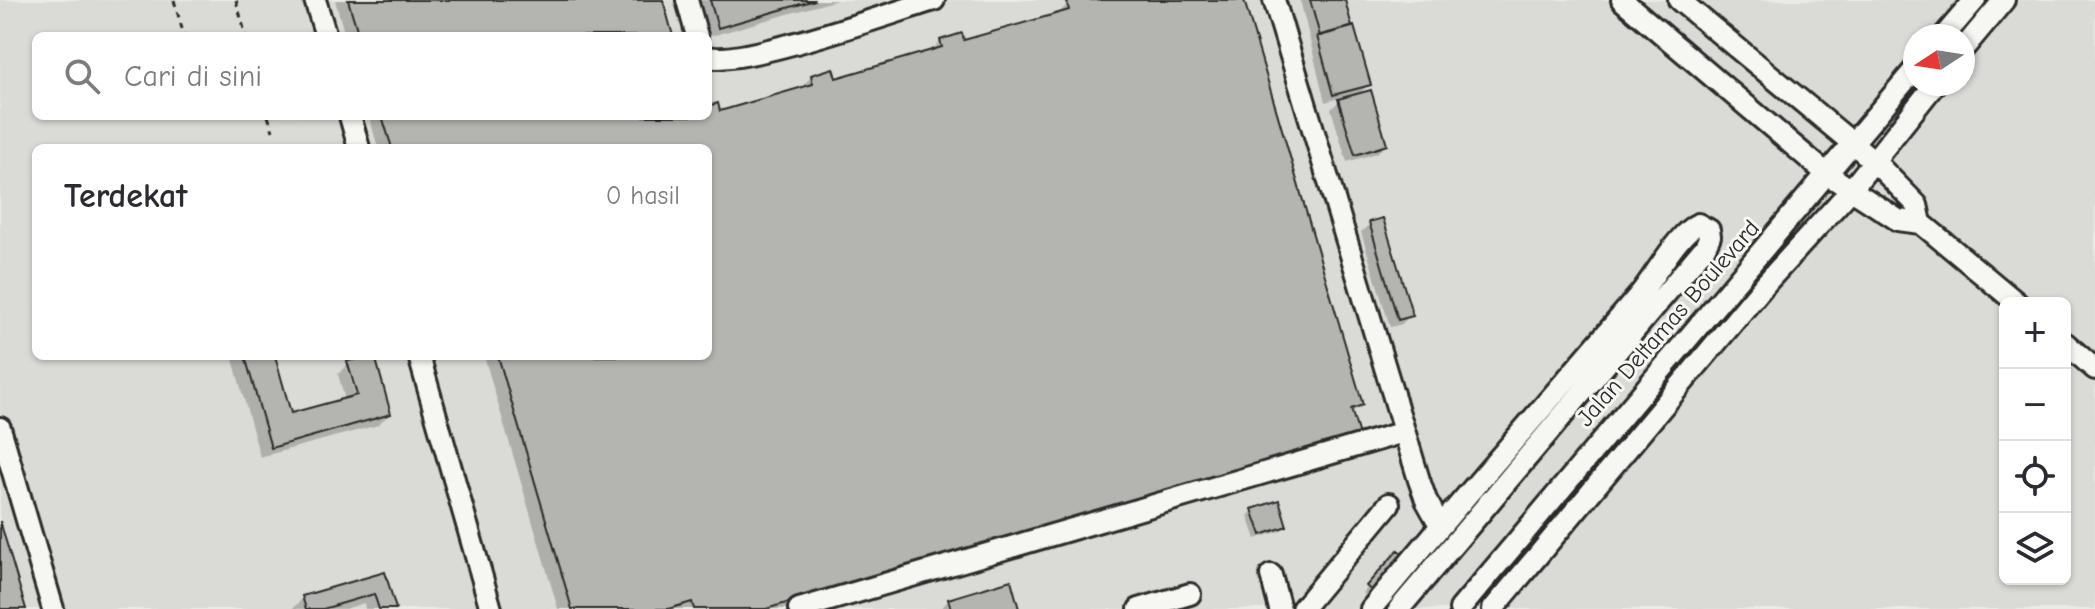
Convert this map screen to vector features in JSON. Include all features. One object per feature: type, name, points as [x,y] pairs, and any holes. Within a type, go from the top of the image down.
[{"type":"street","points":[[315,0],[325,32]]},
{"type":"street","points":[[687,0],[696,32]]},
{"type":"street","points":[[712,57],[727,58],[766,50],[934,0]]},
{"type":"street","points":[[1274,0],[1404,432],[1426,500],[1440,525]]},
{"type":"street","points":[[1622,0],[1827,174],[1898,220],[1921,223],[2010,297]]},
{"type":"street","points":[[1679,0],[1874,161],[1917,205],[1921,223]]},
{"type":"street","points":[[1954,24],[1975,0]]},
{"type":"street","points":[[1975,35],[2004,0]]},
{"type":"street","name":"Jalan Deltamas Boulevard","points":[[1460,609],[1903,83]]},
{"type":"street","points":[[1493,609],[1767,282],[1850,191],[1925,96]]},
{"type":"street","points":[[351,120],[358,144]]},
{"type":"street","points":[[1371,609],[1645,288],[1686,231],[1698,224],[1709,230],[1705,247],[1399,609]]},
{"type":"street","points":[[2071,348],[2095,369]]},
{"type":"street","points":[[420,360],[491,609]]},
{"type":"street","points":[[0,428],[53,609]]},
{"type":"street","points":[[799,609],[1404,432]]},
{"type":"street","points":[[1302,609],[1389,504]]},
{"type":"street","points":[[1271,575],[1280,609]]},
{"type":"street","points":[[1139,609],[1190,594]]},
{"type":"path","points":[[174,0],[183,32]]},
{"type":"path","points":[[236,0],[245,32]]},
{"type":"path","points":[[269,120],[273,131]]},
{"type":"shaded area","points":[[0,0],[2095,0],[2095,609],[0,609]]},
{"type":"building","points":[[348,0],[663,0],[672,32],[358,32]]},
{"type":"building","points":[[710,0],[815,0],[718,28]]},
{"type":"building","points":[[1244,0],[1363,405],[1351,409],[1359,435],[766,609],[694,609],[692,602],[668,609],[572,609],[499,360],[712,360],[712,144],[391,144],[383,120],[712,120],[712,105],[718,103],[720,111],[813,84],[811,75],[833,68],[836,78],[942,47],[940,40],[962,33],[964,40],[1069,10],[1067,2]]},
{"type":"building","points":[[1310,0],[1345,0],[1352,27],[1320,36]]},
{"type":"building","points":[[1354,26],[1371,85],[1333,95],[1317,36]]},
{"type":"building","points":[[1371,90],[1387,145],[1355,155],[1338,99]]},
{"type":"building","points":[[1383,218],[1413,316],[1398,320],[1369,222]]},
{"type":"building","points":[[246,360],[276,360],[291,413],[357,395],[347,361],[376,360],[391,414],[271,448]]},
{"type":"building","points":[[1279,500],[1287,526],[1261,535],[1252,509]]},
{"type":"building","points":[[0,521],[26,609],[0,609]]},
{"type":"building","points":[[1398,550],[1410,560],[1379,597],[1366,586]]},
{"type":"building","points":[[385,572],[396,609],[379,609],[374,594],[323,609],[306,609],[302,596]]},
{"type":"building","points":[[1011,580],[1019,609],[951,609],[948,599]]}]
